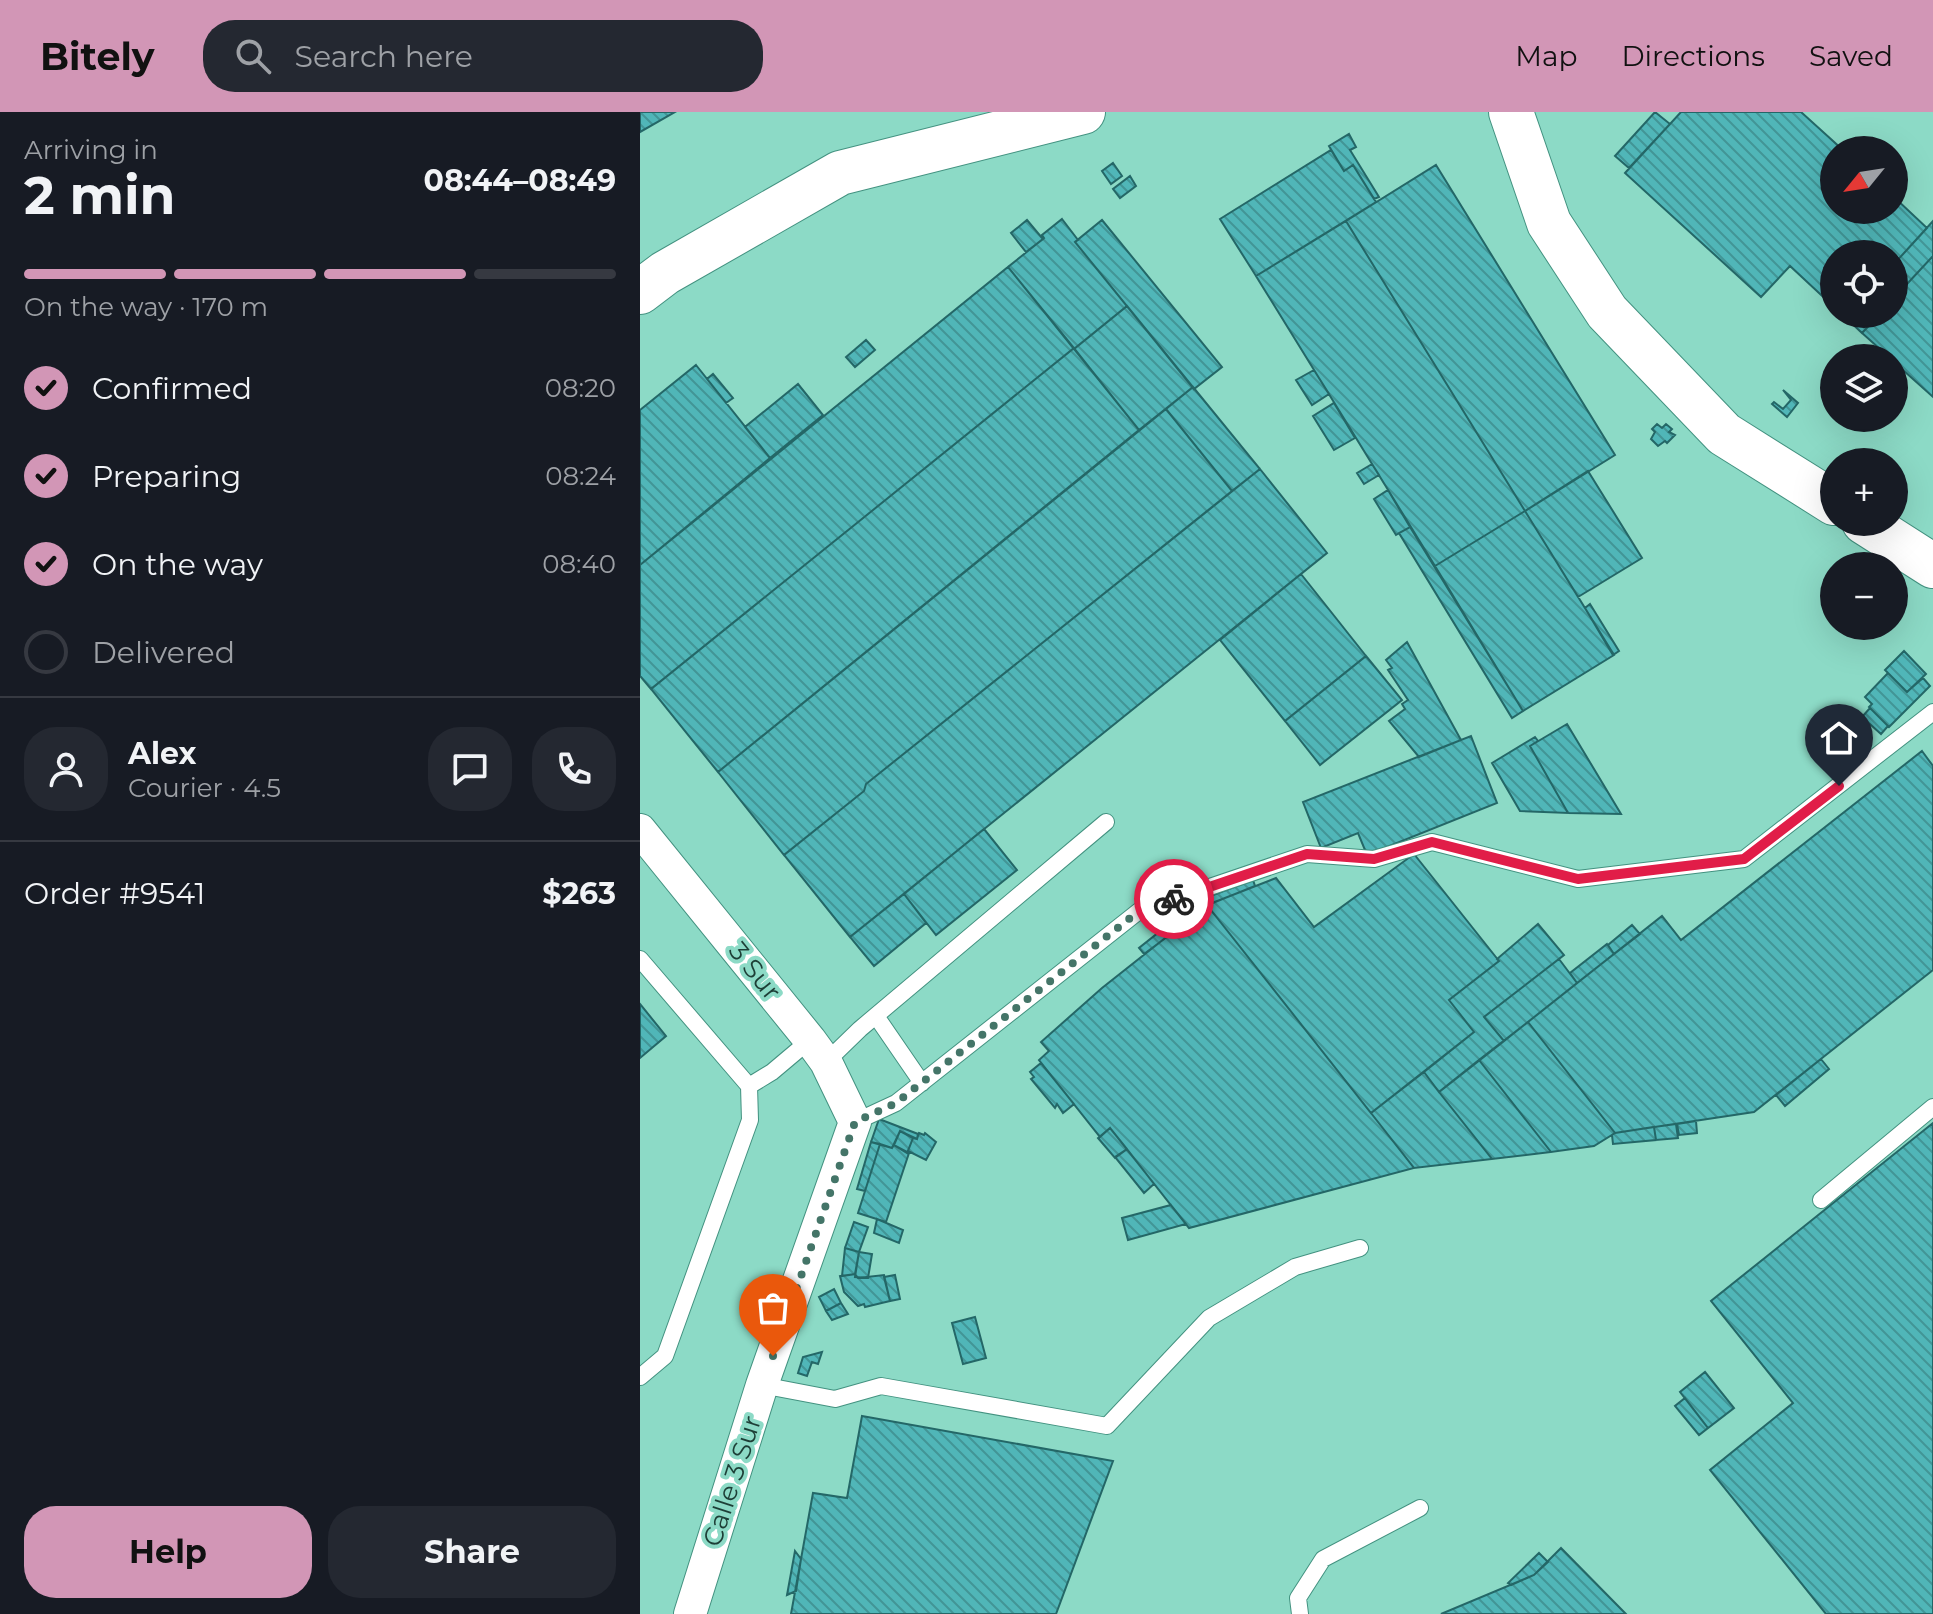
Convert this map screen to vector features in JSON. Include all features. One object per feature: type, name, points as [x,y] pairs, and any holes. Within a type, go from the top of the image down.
[{"type":"street","points":[[640,292],[665,273],[840,173],[1083,112]]},
{"type":"street","points":[[1511,112],[1549,223],[1607,312],[1724,434],[1820,494]]},
{"type":"street","points":[[1886,536],[1933,566]]},
{"type":"street","name":"3 Sur","points":[[641,833],[818,1051],[855,1122]]},
{"type":"street","name":"Calle 3 Sur","points":[[690,1614],[762,1385],[855,1122]]},
{"type":"lane","points":[[855,1122],[896,1103],[1139,911],[1307,854],[1374,859],[1432,842],[1578,879],[1744,859],[1933,712]]},
{"type":"lane","points":[[749,1086],[818,1051],[876,1016],[1106,822]]},
{"type":"lane","points":[[640,959],[749,1086],[750,1120],[665,1356],[640,1377]]},
{"type":"lane","points":[[876,1016],[922,1083]]},
{"type":"lane","points":[[1821,1200],[1933,1107]]},
{"type":"lane","points":[[762,1385],[835,1399],[881,1386],[1107,1426],[1209,1318],[1295,1267],[1360,1248]]},
{"type":"lane","points":[[1300,1614],[1298,1598],[1323,1559],[1420,1508]]},
{"type":"building","points":[[640,112],[675,112],[640,132]]},
{"type":"building","points":[[1655,112],[1670,124],[1629,168],[1615,156]]},
{"type":"building","points":[[1681,112],[1801,112],[1828,136],[1820,136],[1820,224],[1908,224],[1908,210],[1927,228],[1908,249],[1908,240],[1820,240],[1820,294],[1790,266],[1761,297],[1625,173]]},
{"type":"building","points":[[1349,134],[1356,147],[1350,150],[1379,197],[1374,199],[1353,165],[1344,171],[1329,146]]},
{"type":"building","points":[[1331,150],[1344,171],[1353,165],[1376,202],[1256,276],[1220,219]]},
{"type":"building","points":[[1113,163],[1122,176],[1111,184],[1102,171]]},
{"type":"building","points":[[1436,165],[1615,455],[1525,511],[1346,221]]},
{"type":"building","points":[[1130,176],[1136,186],[1120,198],[1113,189]]},
{"type":"building","points":[[1062,219],[1078,240],[1075,242],[1127,306],[1074,349],[1008,267]]},
{"type":"building","points":[[1027,220],[1043,239],[1026,252],[1011,233]]},
{"type":"building","points":[[1102,220],[1222,367],[1194,389],[1075,242]]},
{"type":"building","points":[[1346,221],[1525,511],[1435,566],[1256,276]]},
{"type":"building","points":[[1933,221],[1933,256],[1908,283],[1908,249]]},
{"type":"building","points":[[1933,256],[1933,397],[1908,375],[1908,344],[1874,344],[1862,333],[1867,328],[1908,328],[1908,283]]},
{"type":"building","points":[[1008,267],[1074,348],[651,689],[640,676],[640,565]]},
{"type":"building","points":[[1127,306],[1193,387],[1139,430],[1074,349]]},
{"type":"building","points":[[866,340],[875,350],[855,367],[846,357]]},
{"type":"building","points":[[1074,348],[1139,430],[718,772],[651,689]]},
{"type":"building","points":[[696,365],[770,458],[640,565],[640,410]]},
{"type":"building","points":[[1314,370],[1329,394],[1312,405],[1296,380]]},
{"type":"building","points":[[713,374],[733,398],[726,403],[707,379]]},
{"type":"building","points":[[798,384],[823,415],[770,458],[745,427]]},
{"type":"building","points":[[1193,387],[1260,469],[1232,491],[1166,409]]},
{"type":"building","points":[[1783,390],[1798,403],[1787,417],[1772,404],[1774,402],[1783,409],[1791,400]]},
{"type":"building","points":[[1334,403],[1355,438],[1334,450],[1313,416]]},
{"type":"building","points":[[1166,409],[1232,491],[866,784],[864,791],[784,855],[718,772]]},
{"type":"building","points":[[1657,424],[1662,428],[1666,424],[1672,429],[1669,432],[1675,435],[1658,446],[1651,439],[1655,432],[1652,429]]},
{"type":"building","points":[[1372,464],[1379,475],[1364,484],[1357,473]]},
{"type":"building","points":[[1260,469],[1327,553],[850,937],[784,855],[864,791],[866,784]]},
{"type":"building","points":[[1588,471],[1642,558],[1578,597],[1525,511]]},
{"type":"building","points":[[1388,490],[1410,527],[1396,535],[1374,499]]},
{"type":"building","points":[[1525,511],[1614,655],[1523,711],[1435,566]]},
{"type":"building","points":[[1410,527],[1523,711],[1512,718],[1399,533]]},
{"type":"building","points":[[1301,574],[1366,656],[1285,721],[1220,640]]},
{"type":"building","points":[[1590,604],[1619,651],[1613,655],[1585,608]]},
{"type":"building","points":[[1407,642],[1461,740],[1419,757],[1389,721],[1405,709],[1402,704],[1408,700],[1388,670],[1392,668],[1386,660]]},
{"type":"building","points":[[1904,651],[1926,674],[1907,692],[1885,670]]},
{"type":"building","points":[[1366,656],[1402,700],[1320,765],[1285,721]]},
{"type":"building","points":[[1888,673],[1907,692],[1923,678],[1930,686],[1889,727],[1869,707],[1872,704],[1865,697]]},
{"type":"building","points":[[1870,708],[1888,726],[1881,734],[1862,717]]},
{"type":"building","points":[[1567,724],[1621,814],[1568,813],[1530,746]]},
{"type":"building","points":[[1471,736],[1497,803],[1367,855],[1358,833],[1321,848],[1303,802]]},
{"type":"building","points":[[1535,737],[1538,741],[1530,746],[1568,813],[1520,811],[1492,763]]},
{"type":"building","points":[[1922,751],[1933,766],[1933,970],[1754,1112],[1615,1133],[1528,1022],[1662,916],[1681,940]]},
{"type":"building","points":[[984,829],[1017,870],[936,935],[904,894]]},
{"type":"building","points":[[1414,854],[1499,961],[1449,1000],[1474,1032],[1371,1113],[1207,905],[1276,878],[1314,927]]},
{"type":"building","points":[[1253,880],[1255,886],[1208,905],[1205,898]]},
{"type":"building","points":[[904,894],[926,923],[874,966],[850,937]]},
{"type":"building","points":[[1207,905],[1414,1168],[1189,1228],[1110,1128],[1100,1137],[1039,1060],[1049,1051],[1041,1042],[1102,988]]},
{"type":"building","points":[[1173,921],[1179,928],[1144,954],[1139,948]]},
{"type":"building","points":[[1538,924],[1564,955],[1484,1017],[1504,1041],[1439,1092],[1424,1072],[1474,1032],[1449,1000],[1499,961],[1497,959]]},
{"type":"building","points":[[1632,925],[1640,934],[1614,954],[1608,945]]},
{"type":"building","points":[[1607,944],[1614,954],[1577,983],[1570,973]]},
{"type":"building","points":[[1559,959],[1577,983],[1504,1041],[1484,1017]]},
{"type":"building","points":[[640,1004],[666,1036],[640,1058]]},
{"type":"building","points":[[1528,1022],[1615,1133],[1594,1146],[1551,1152],[1479,1060]]},
{"type":"building","points":[[1821,1059],[1829,1069],[1785,1106],[1776,1095]]},
{"type":"building","points":[[1479,1060],[1551,1152],[1492,1159],[1439,1092]]},
{"type":"building","points":[[1041,1063],[1074,1104],[1063,1113],[1031,1079],[1034,1077],[1030,1072]]},
{"type":"building","points":[[1424,1072],[1492,1159],[1414,1168],[1371,1113]]},
{"type":"building","points":[[879,1119],[918,1134],[917,1139],[900,1131],[892,1148],[871,1142]]},
{"type":"building","points":[[1696,1121],[1697,1133],[1679,1135],[1677,1124]]},
{"type":"building","points":[[1933,1123],[1933,1614],[1826,1614],[1710,1470],[1793,1403],[1711,1301]]},
{"type":"building","points":[[1676,1124],[1678,1138],[1656,1140],[1654,1127]]},
{"type":"building","points":[[1654,1127],[1656,1140],[1613,1144],[1612,1135],[1615,1133]]},
{"type":"building","points":[[1110,1128],[1127,1149],[1115,1158],[1098,1138]]},
{"type":"building","points":[[900,1131],[913,1138],[907,1153],[894,1145]]},
{"type":"building","points":[[919,1133],[925,1133],[936,1142],[926,1160],[908,1151],[913,1138],[917,1139]]},
{"type":"building","points":[[871,1142],[880,1144],[865,1191],[857,1189]]},
{"type":"building","points":[[880,1144],[892,1148],[894,1145],[909,1153],[886,1222],[858,1213]]},
{"type":"building","points":[[1127,1149],[1154,1184],[1144,1193],[1115,1157]]},
{"type":"building","points":[[1171,1205],[1186,1224],[1128,1240],[1122,1218]]},
{"type":"building","points":[[877,1219],[903,1230],[899,1243],[874,1233]]},
{"type":"building","points":[[854,1222],[868,1227],[859,1252],[845,1248]]},
{"type":"building","points":[[845,1248],[859,1252],[855,1274],[842,1276]]},
{"type":"building","points":[[859,1252],[872,1254],[868,1278],[855,1277]]},
{"type":"building","points":[[855,1274],[858,1278],[884,1275],[890,1301],[858,1306],[844,1292],[840,1276]]},
{"type":"building","points":[[895,1275],[900,1299],[890,1301],[884,1277]]},
{"type":"building","points":[[834,1289],[841,1303],[826,1311],[819,1297]]},
{"type":"building","points":[[841,1303],[848,1314],[832,1320],[826,1311]]},
{"type":"building","points":[[975,1317],[986,1358],[963,1364],[952,1323]]},
{"type":"building","points":[[822,1352],[818,1364],[812,1362],[807,1376],[798,1373],[803,1357]]},
{"type":"building","points":[[1705,1372],[1734,1408],[1708,1428],[1680,1392]]},
{"type":"building","points":[[1685,1398],[1708,1428],[1699,1435],[1675,1406]]},
{"type":"building","points":[[862,1416],[1113,1461],[1056,1614],[791,1614],[813,1493],[847,1498]]},
{"type":"building","points":[[1561,1548],[1626,1614],[1441,1614],[1534,1575]]},
{"type":"building","points":[[795,1551],[801,1559],[796,1591],[787,1595]]},
{"type":"building","points":[[1539,1553],[1548,1562],[1534,1575],[1511,1585],[1508,1583]]},
{"type":"way so far","points":[[773,1356],[855,1122],[896,1103],[1139,911],[1174,899]]},
{"type":"route","points":[[1174,899],[1307,854],[1374,859],[1432,842],[1578,879],[1744,859],[1839,786]]}]
